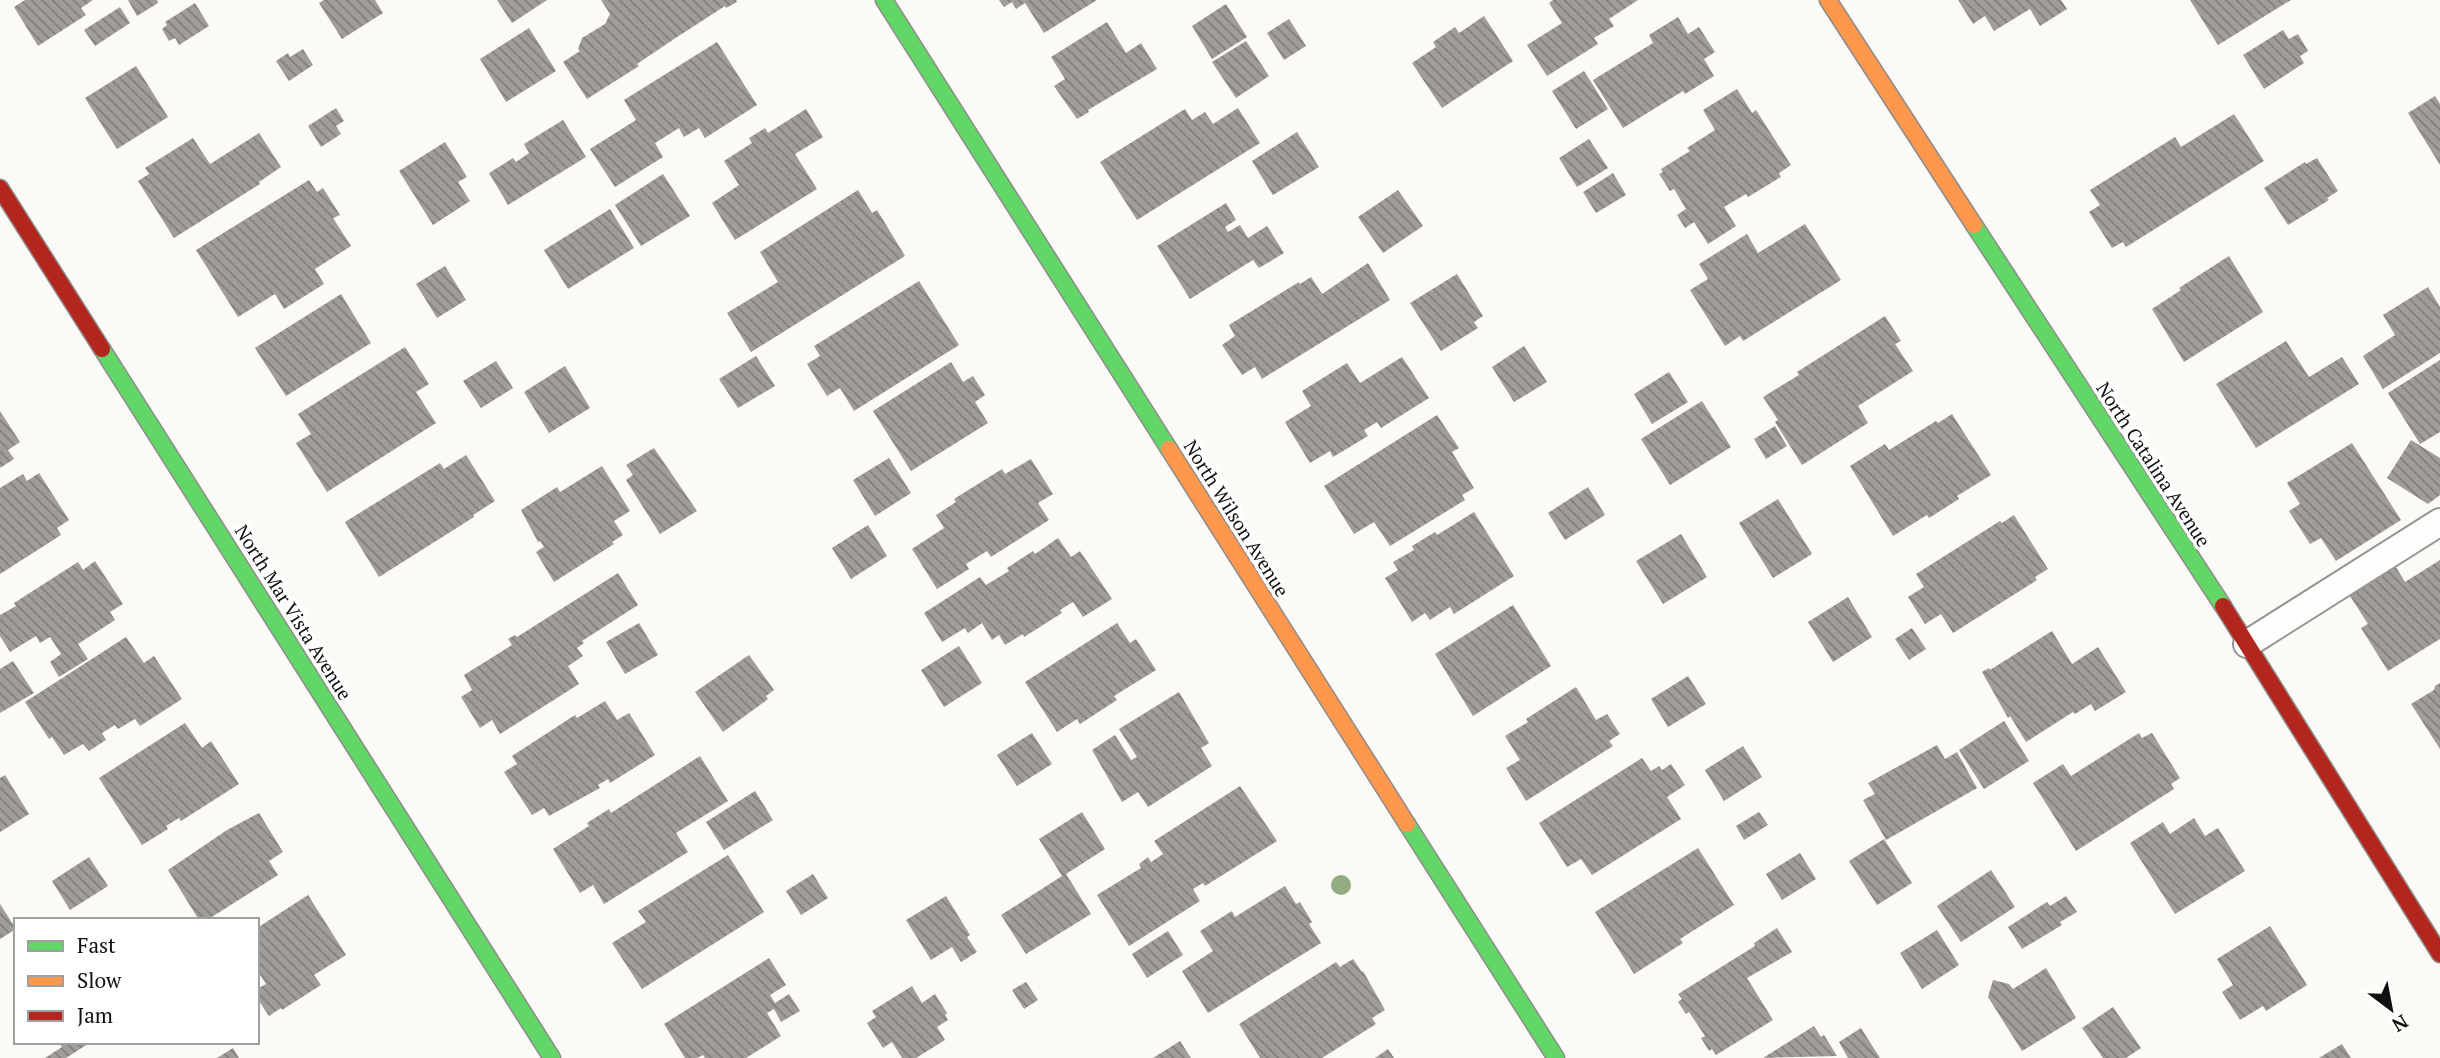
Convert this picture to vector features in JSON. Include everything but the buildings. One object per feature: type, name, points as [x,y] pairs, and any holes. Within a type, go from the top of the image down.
[{"type":"street","name":"North Wilson Avenue","points":[[884,0],[1556,1058]]},
{"type":"street","name":"North Catalina Avenue","points":[[1828,0],[2247,644],[2440,954]]},
{"type":"street","name":"North Mar Vista Avenue","points":[[0,188],[552,1058]]},
{"type":"lane","points":[[2247,644],[2440,522]]},
{"type":"traffic: fast","points":[[884,0],[1169,449]]},
{"type":"traffic: fast","points":[[1974,225],[2223,606]]},
{"type":"traffic: fast","points":[[102,349],[552,1058]]},
{"type":"traffic: fast","points":[[1407,824],[1556,1058]]},
{"type":"traffic: slow","points":[[1828,0],[1974,225]]},
{"type":"traffic: slow","points":[[1169,449],[1407,824]]},
{"type":"traffic: jam","points":[[0,188],[102,349]]},
{"type":"traffic: jam","points":[[2223,606],[2440,954]]}]
